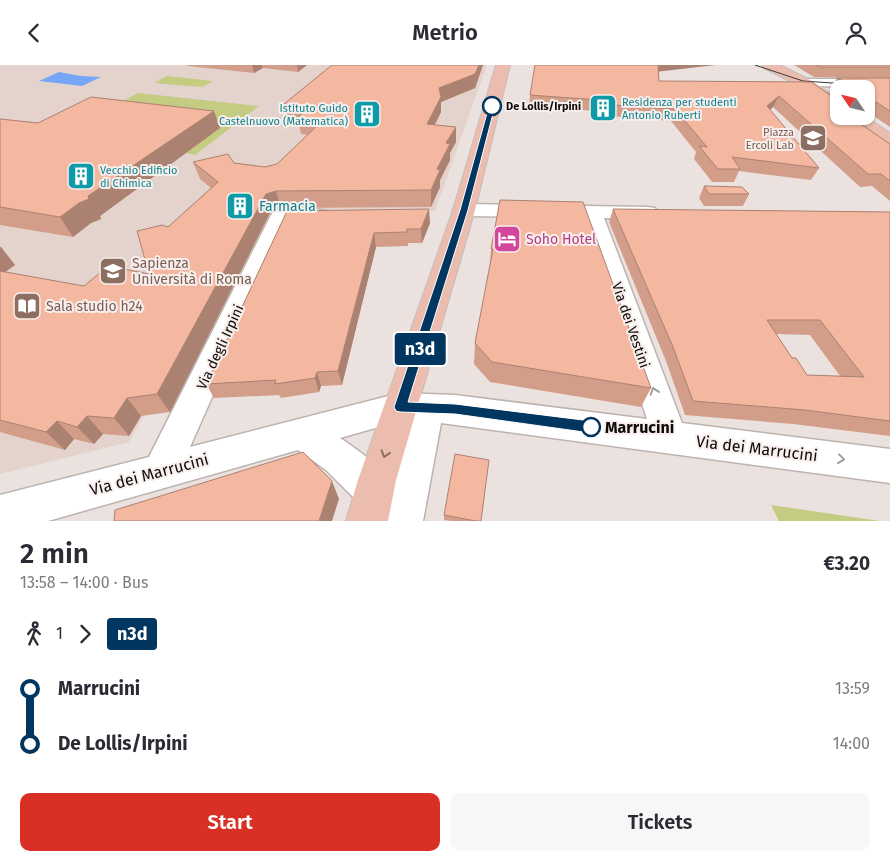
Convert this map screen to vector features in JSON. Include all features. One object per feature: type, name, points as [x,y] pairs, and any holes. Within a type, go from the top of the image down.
[{"type":"main road","points":[[370,506],[414,407],[503,65]]},
{"type":"main road","points":[[769,65],[805,83],[830,101]]},
{"type":"main road","points":[[866,125],[890,141]]},
{"type":"street","points":[[805,83],[890,83]]},
{"type":"street","points":[[464,210],[552,210],[591,213],[671,214]]},
{"type":"street","name":"Via dei Vestini","points":[[591,213],[670,437]]},
{"type":"street","name":"Via degli Irpini","points":[[161,471],[281,217],[339,216]]},
{"type":"street","points":[[403,521],[414,407]]},
{"type":"street","name":"Via dei Marrucini","points":[[0,515],[298,433],[414,407],[670,437],[890,466]]},
{"type":"street","points":[[298,433],[318,442],[348,464],[370,506]]},
{"type":"shaded area","name":"Sapienza Università di Roma","points":[[0,65],[487,65],[435,211],[258,212],[129,442],[0,474]]},
{"type":"green space","points":[[167,76],[213,81],[202,87],[154,83]]},
{"type":"green space","points":[[138,93],[259,106],[195,155],[186,153],[99,114]]},
{"type":"green space","points":[[771,505],[880,521],[779,521]]},
{"type":"water","points":[[59,72],[101,77],[82,86],[39,81]]},
{"type":"building","points":[[332,65],[479,65],[475,74],[439,88],[441,97],[427,124],[456,127],[446,143],[450,144],[437,169],[440,170],[431,190],[276,191],[266,194],[157,394],[127,398],[114,418],[87,416],[77,427],[57,421],[46,432],[0,420],[0,271],[84,286],[108,266],[149,274],[137,231],[162,225],[168,227],[218,182],[193,162],[228,154],[234,163],[265,167],[277,164],[322,121],[297,118],[310,107],[284,104]]},
{"type":"building","points":[[535,65],[658,65],[659,81],[811,82],[830,95],[830,125],[862,125],[890,144],[890,181],[881,174],[868,174],[779,96],[767,106],[819,168],[732,157],[740,169],[718,169],[699,146],[707,147],[675,109],[600,104],[599,100],[530,95]]},
{"type":"building","points":[[816,65],[890,65],[890,67],[819,67]]},
{"type":"building","points":[[837,78],[890,78],[890,111],[876,102],[875,104],[875,80],[841,80]]},
{"type":"building","name":"Vecchio Edificio di Chimica","points":[[91,97],[214,111],[88,196],[89,199],[79,203],[60,217],[0,207],[0,119],[38,123]]},
{"type":"building","points":[[704,186],[742,187],[749,194],[709,194]]},
{"type":"building","points":[[500,200],[583,202],[651,388],[492,362],[475,343],[493,249],[491,249]]},
{"type":"building","points":[[429,209],[421,229],[407,229],[407,232],[374,233],[338,371],[317,372],[315,378],[275,384],[276,380],[206,384],[287,211]]},
{"type":"building","points":[[613,209],[890,212],[890,421],[805,410],[693,401],[673,347]],"holes":[[[767,320],[820,320],[864,377],[807,375],[796,358],[792,358]]]},
{"type":"building","points":[[303,452],[332,481],[319,521],[114,521],[115,510]]},
{"type":"building","points":[[455,454],[489,460],[481,521],[444,515]]},
{"type":"tram line","points":[[755,65],[803,81],[830,83]]},
{"type":"bus line","name":"n3d","points":[[492,106],[464,210],[400,407],[455,409],[591,427]]},
{"type":"place","name":"De Lollis/Irpini","points":[[492,106]]},
{"type":"place","name":"Residenza per studenti Antonio Ruberti","points":[[603,108]]},
{"type":"place","name":"Istituto Guido Castelnuovo (Matematica)","points":[[367,114]]},
{"type":"place","name":"Piazza Ercoli Lab","points":[[813,138]]},
{"type":"place","name":"Vecchio Edificio di Chimica","points":[[81,176]]},
{"type":"place","name":"Farmacia","points":[[240,206]]},
{"type":"place","name":"Soho Hotel","points":[[507,239]]},
{"type":"place","name":"Sapienza Università di Roma","points":[[113,271]]},
{"type":"place","name":"Sala studio h24","points":[[27,306]]},
{"type":"place","name":"Marrucini","points":[[591,427]]}]
